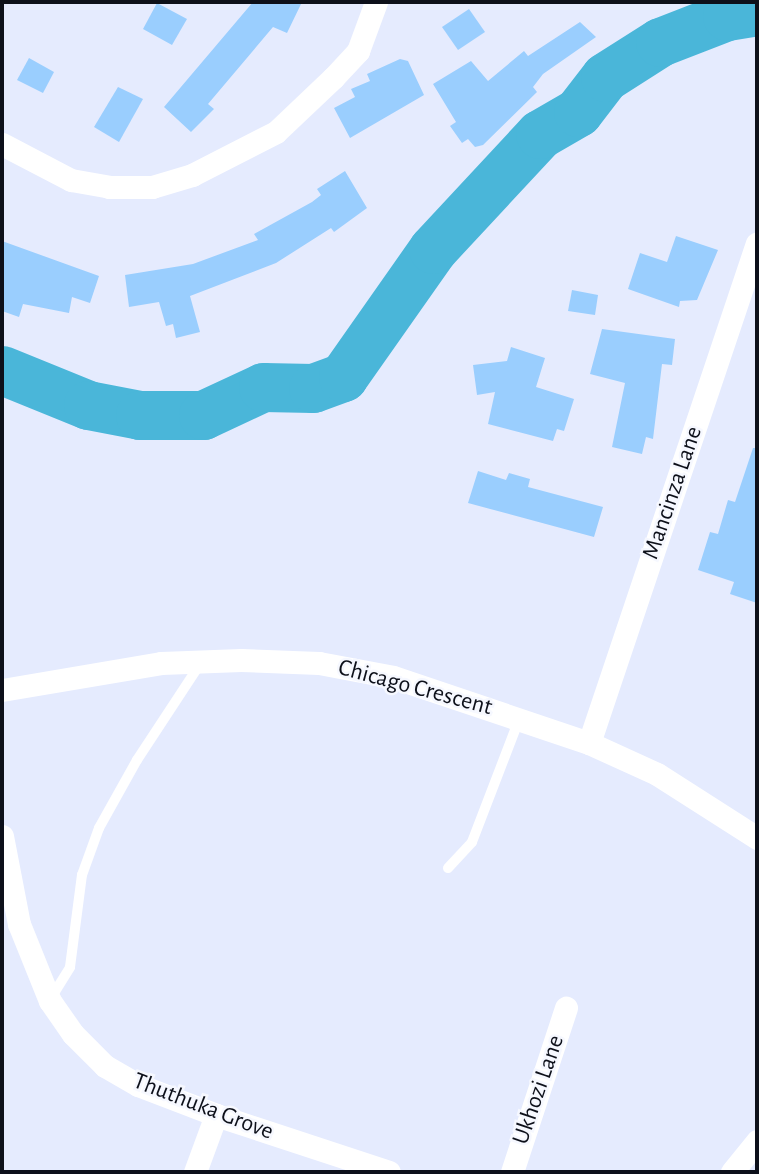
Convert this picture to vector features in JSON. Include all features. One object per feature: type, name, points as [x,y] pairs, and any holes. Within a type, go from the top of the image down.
[{"type":"street","points":[[2,144],[71,180],[109,187],[152,187],[192,175],[276,132],[324,87],[358,51],[376,2]]},
{"type":"street","name":"Mancinza Lane","points":[[589,743],[757,243]]},
{"type":"street","name":"Chicago Crescent","points":[[2,690],[161,663],[319,663],[393,677],[520,717],[589,743],[657,774],[757,838]]},
{"type":"street","name":"Thuthuka Grove","points":[[2,836],[10,927],[50,1001],[73,1034],[105,1066],[138,1085],[216,1115],[389,1172]]},
{"type":"street","name":"Ukhozi Lane","points":[[512,1172],[566,1008]]},
{"type":"street","points":[[195,1172],[216,1115]]},
{"type":"street","points":[[732,1172],[757,1141]]},
{"type":"lane","points":[[50,1001],[70,967],[82,874],[99,828],[137,760],[202,662]]},
{"type":"lane","points":[[448,868],[472,842],[520,717]]},
{"type":"building","points":[[253,2],[302,2],[287,33],[273,27],[208,104],[214,109],[191,132],[164,107]]},
{"type":"building","points":[[157,3],[187,19],[172,45],[143,29]]},
{"type":"building","points":[[469,9],[485,32],[458,50],[442,27]]},
{"type":"building","points":[[580,22],[596,37],[543,74],[533,87],[537,92],[483,145],[475,147],[468,139],[462,143],[450,126],[456,122],[433,84],[471,61],[488,81],[524,51],[528,56]]},
{"type":"building","points":[[29,58],[54,72],[43,93],[17,80]]},
{"type":"building","points":[[400,59],[408,61],[424,95],[350,138],[334,108],[355,97],[351,89],[370,81],[367,74]]},
{"type":"building","points":[[118,87],[143,99],[119,142],[94,127]]},
{"type":"building","points":[[345,171],[367,208],[334,232],[331,228],[276,263],[190,296],[200,332],[176,338],[173,324],[166,326],[159,302],[129,307],[125,275],[193,264],[258,240],[254,234],[312,202],[321,195],[317,189]]},
{"type":"building","points":[[676,236],[718,250],[697,300],[680,301],[679,307],[628,289],[640,253],[667,262]]},
{"type":"building","points":[[2,241],[99,276],[90,303],[72,297],[69,313],[23,304],[19,317],[2,311]]},
{"type":"building","points":[[572,290],[598,295],[595,315],[568,311]]},
{"type":"building","points":[[602,329],[675,339],[672,365],[662,364],[653,439],[646,437],[642,454],[612,447],[625,383],[590,374]]},
{"type":"building","points":[[511,347],[545,358],[536,387],[574,399],[564,431],[557,429],[553,441],[488,424],[495,392],[477,395],[473,365],[507,361]]},
{"type":"building","points":[[753,448],[757,448],[757,603],[730,594],[734,582],[698,570],[710,532],[718,534],[728,500],[735,502]]},
{"type":"building","points":[[478,471],[506,480],[509,473],[530,479],[528,487],[603,507],[594,537],[468,503]]},
{"type":"waterway","points":[[2,370],[88,405],[140,415],[203,415],[263,387],[313,388],[343,377],[433,249],[540,134],[578,112],[605,77],[660,42],[727,16],[757,11]]}]
